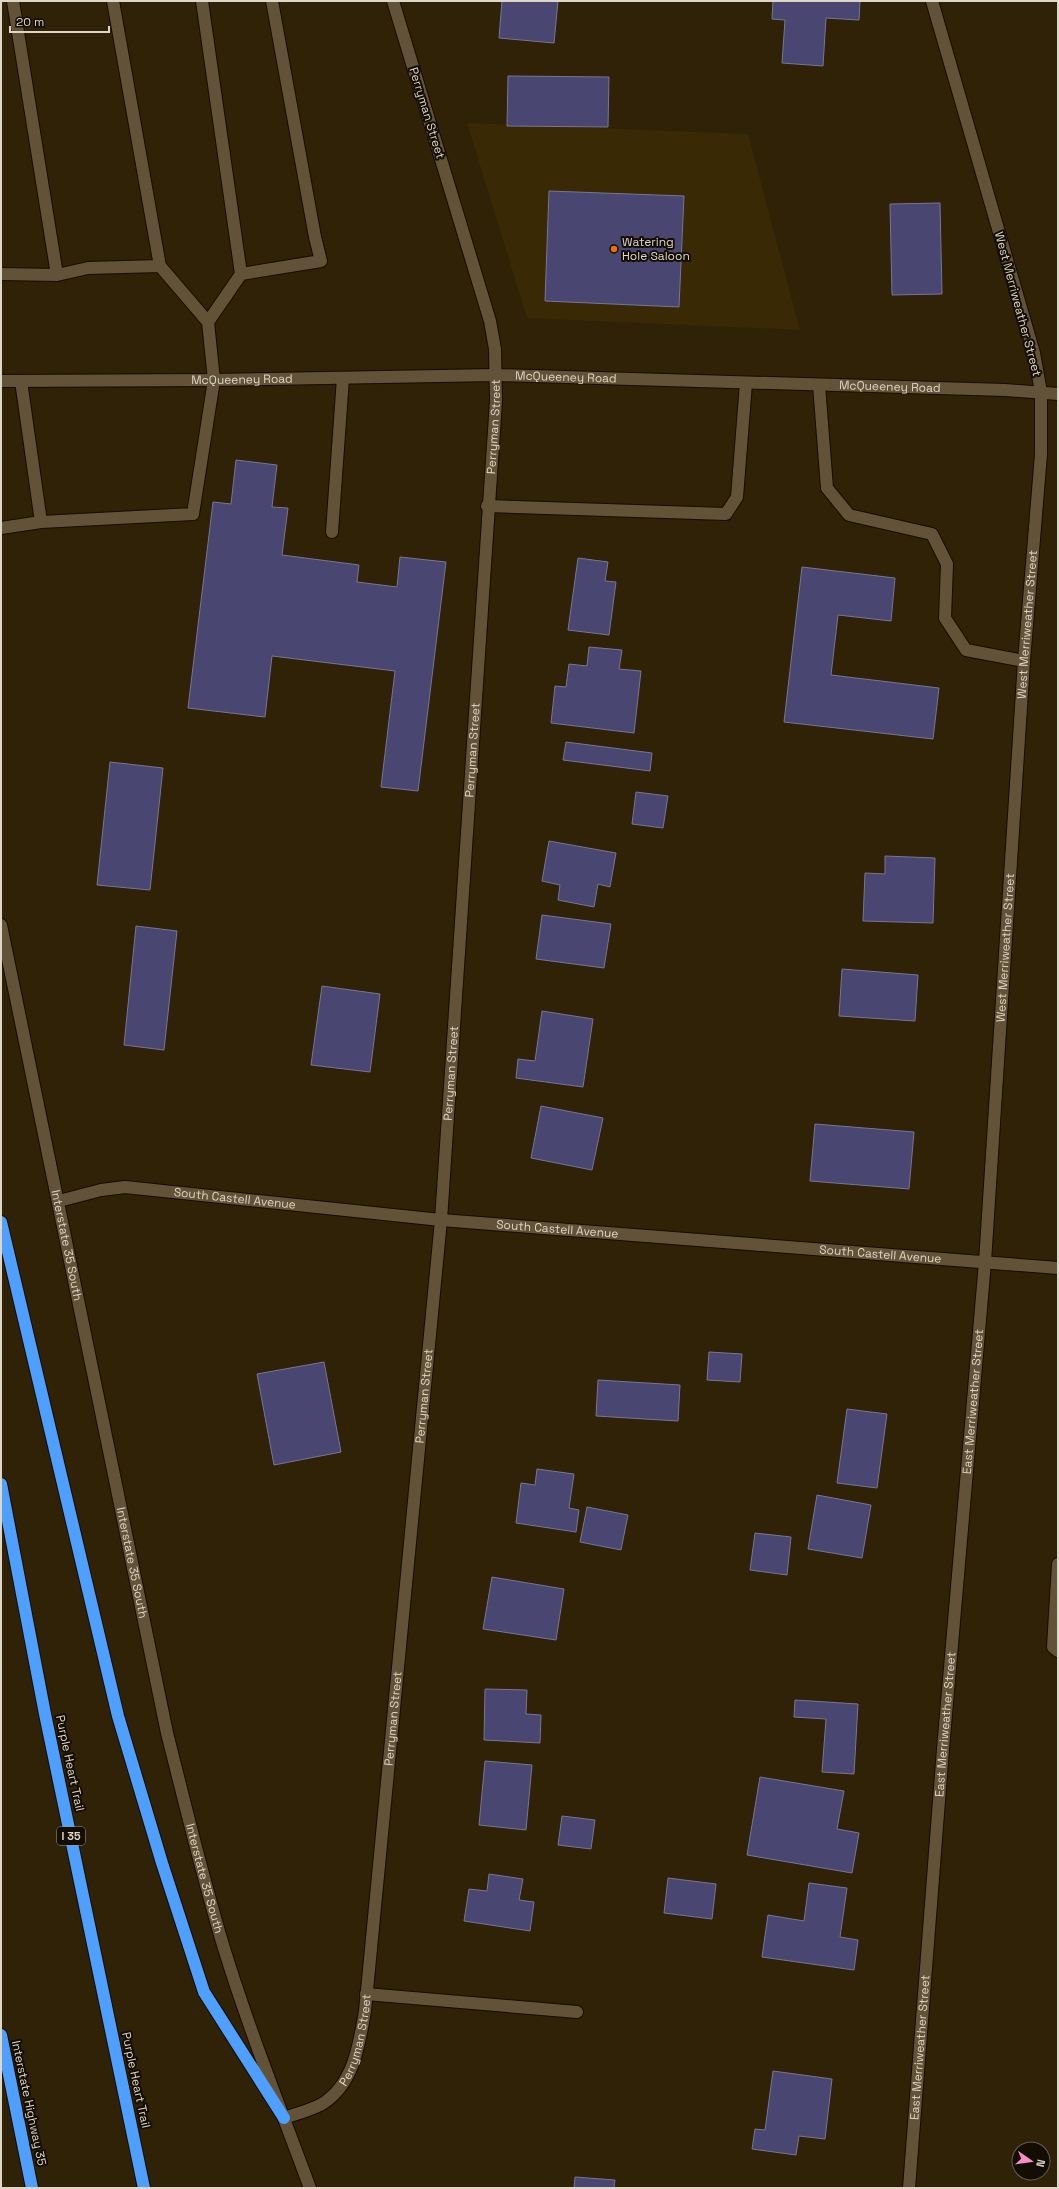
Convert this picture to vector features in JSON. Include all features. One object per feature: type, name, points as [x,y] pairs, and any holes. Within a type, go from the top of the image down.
[{"type":"highway","points":[[1,1222],[118,1716],[162,1863],[204,1992],[284,2118]]},
{"type":"highway","name":"Purple Heart Trail","points":[[1,1484],[46,1714],[144,2188]]},
{"type":"highway","name":"Interstate Highway 35","points":[[1,2035],[31,2182]]},
{"type":"street","points":[[13,1],[57,275]]},
{"type":"street","points":[[1,528],[41,522],[193,514],[214,380],[208,322],[160,266],[113,1]]},
{"type":"street","points":[[202,1],[241,274],[208,322]]},
{"type":"street","points":[[241,274],[321,260],[272,1]]},
{"type":"street","name":"Perryman Street","points":[[284,2118],[321,2104],[336,2093],[351,2072],[358,2049],[366,1994],[441,1220],[496,375],[490,321],[393,1]]},
{"type":"street","name":"West Merriweather Street","points":[[932,1],[1034,353],[1040,392],[1042,454],[1024,661],[985,1262]]},
{"type":"street","points":[[1,274],[57,275],[88,268],[160,266]]},
{"type":"street","name":"McQueeney Road","points":[[1,381],[214,380],[496,375],[1040,392],[1058,394]]},
{"type":"street","points":[[332,532],[343,378]]},
{"type":"street","points":[[20,381],[41,522]]},
{"type":"street","points":[[487,506],[726,514],[737,496],[746,383]]},
{"type":"street","points":[[819,385],[827,488],[849,514],[932,534],[947,564],[945,618],[966,650],[1024,661]]},
{"type":"street","name":"Interstate 35 South","points":[[1,925],[59,1201],[167,1733],[191,1832],[223,1945],[257,2048],[310,2188]]},
{"type":"street","name":"South Castell Avenue","points":[[59,1201],[101,1190],[125,1187],[441,1220],[1058,1268]]},
{"type":"street","name":"East Merriweather Street","points":[[909,2188],[943,1749],[985,1262]]},
{"type":"street","points":[[1058,1564],[1053,1648],[1058,1651]]},
{"type":"street","points":[[366,1994],[577,2012]]},
{"type":"shaded area","points":[[467,123],[748,134],[800,330],[527,318]]},
{"type":"building","points":[[502,1],[558,1],[554,43],[499,38]]},
{"type":"building","points":[[773,1],[860,1],[859,20],[826,18],[823,66],[782,63],[785,20],[772,19]]},
{"type":"building","points":[[508,76],[609,77],[608,127],[507,126]]},
{"type":"building","name":"Watering Hole Saloon","points":[[549,191],[684,196],[679,307],[545,301]]},
{"type":"building","points":[[940,203],[942,294],[892,295],[890,204]]},
{"type":"building","points":[[236,460],[277,465],[272,507],[288,508],[282,555],[359,565],[357,582],[397,587],[400,557],[446,562],[418,791],[381,787],[395,671],[272,656],[265,717],[188,708],[213,502],[231,504]]},
{"type":"building","points":[[578,558],[608,562],[605,581],[616,582],[609,635],[568,630]]},
{"type":"building","points":[[802,567],[895,578],[891,621],[838,615],[831,675],[939,688],[933,739],[784,722]]},
{"type":"building","points":[[589,647],[622,650],[619,669],[641,671],[634,733],[551,723],[555,686],[566,687],[569,664],[587,666]]},
{"type":"building","points":[[566,742],[652,753],[650,771],[563,760]]},
{"type":"building","points":[[110,762],[163,768],[150,890],[97,885]]},
{"type":"building","points":[[636,792],[668,796],[663,828],[632,824]]},
{"type":"building","points":[[549,841],[616,853],[610,887],[598,884],[594,907],[558,900],[560,885],[542,881]]},
{"type":"building","points":[[885,856],[935,858],[933,923],[863,921],[865,873],[885,874]]},
{"type":"building","points":[[542,915],[611,924],[604,968],[536,959]]},
{"type":"building","points":[[136,926],[177,931],[164,1050],[124,1045]]},
{"type":"building","points":[[842,969],[918,975],[915,1021],[839,1016]]},
{"type":"building","points":[[322,986],[380,994],[370,1072],[311,1065]]},
{"type":"building","points":[[542,1011],[593,1019],[583,1087],[516,1078],[518,1059],[535,1061]]},
{"type":"building","points":[[541,1106],[603,1118],[592,1170],[531,1158]]},
{"type":"building","points":[[815,1124],[914,1132],[909,1189],[810,1181]]},
{"type":"building","points":[[709,1352],[742,1354],[740,1382],[707,1380]]},
{"type":"building","points":[[324,1362],[341,1452],[274,1465],[257,1374]]},
{"type":"building","points":[[598,1380],[680,1385],[678,1421],[596,1416]]},
{"type":"building","points":[[847,1409],[887,1414],[877,1488],[837,1483]]},
{"type":"building","points":[[537,1469],[574,1474],[569,1508],[579,1510],[576,1532],[516,1523],[521,1483],[535,1485]]},
{"type":"building","points":[[817,1495],[871,1505],[862,1558],[808,1549]]},
{"type":"building","points":[[587,1507],[628,1515],[621,1550],[580,1542]]},
{"type":"building","points":[[755,1533],[791,1537],[787,1575],[750,1570]]},
{"type":"building","points":[[492,1577],[564,1589],[556,1640],[483,1629]]},
{"type":"building","points":[[485,1689],[527,1690],[526,1714],[541,1715],[540,1743],[484,1740]]},
{"type":"building","points":[[795,1700],[858,1704],[854,1774],[822,1772],[826,1719],[794,1717]]},
{"type":"building","points":[[485,1761],[532,1765],[526,1830],[479,1825]]},
{"type":"building","points":[[760,1777],[844,1791],[837,1829],[859,1833],[852,1873],[747,1855]]},
{"type":"building","points":[[562,1816],[595,1820],[591,1849],[558,1845]]},
{"type":"building","points":[[489,1874],[523,1879],[519,1900],[534,1902],[530,1931],[464,1921],[469,1889],[487,1891]]},
{"type":"building","points":[[668,1878],[716,1884],[712,1919],[664,1913]]},
{"type":"building","points":[[809,1883],[847,1888],[840,1937],[858,1940],[854,1970],[762,1957],[768,1915],[804,1921]]},
{"type":"building","points":[[773,2071],[832,2079],[825,2139],[799,2136],[796,2155],[752,2149],[755,2129],[765,2130]]},
{"type":"building","points":[[575,2177],[615,2180],[614,2188],[574,2188]]},
{"type":"place","name":"Watering Hole Saloon","points":[[614,249]]}]
